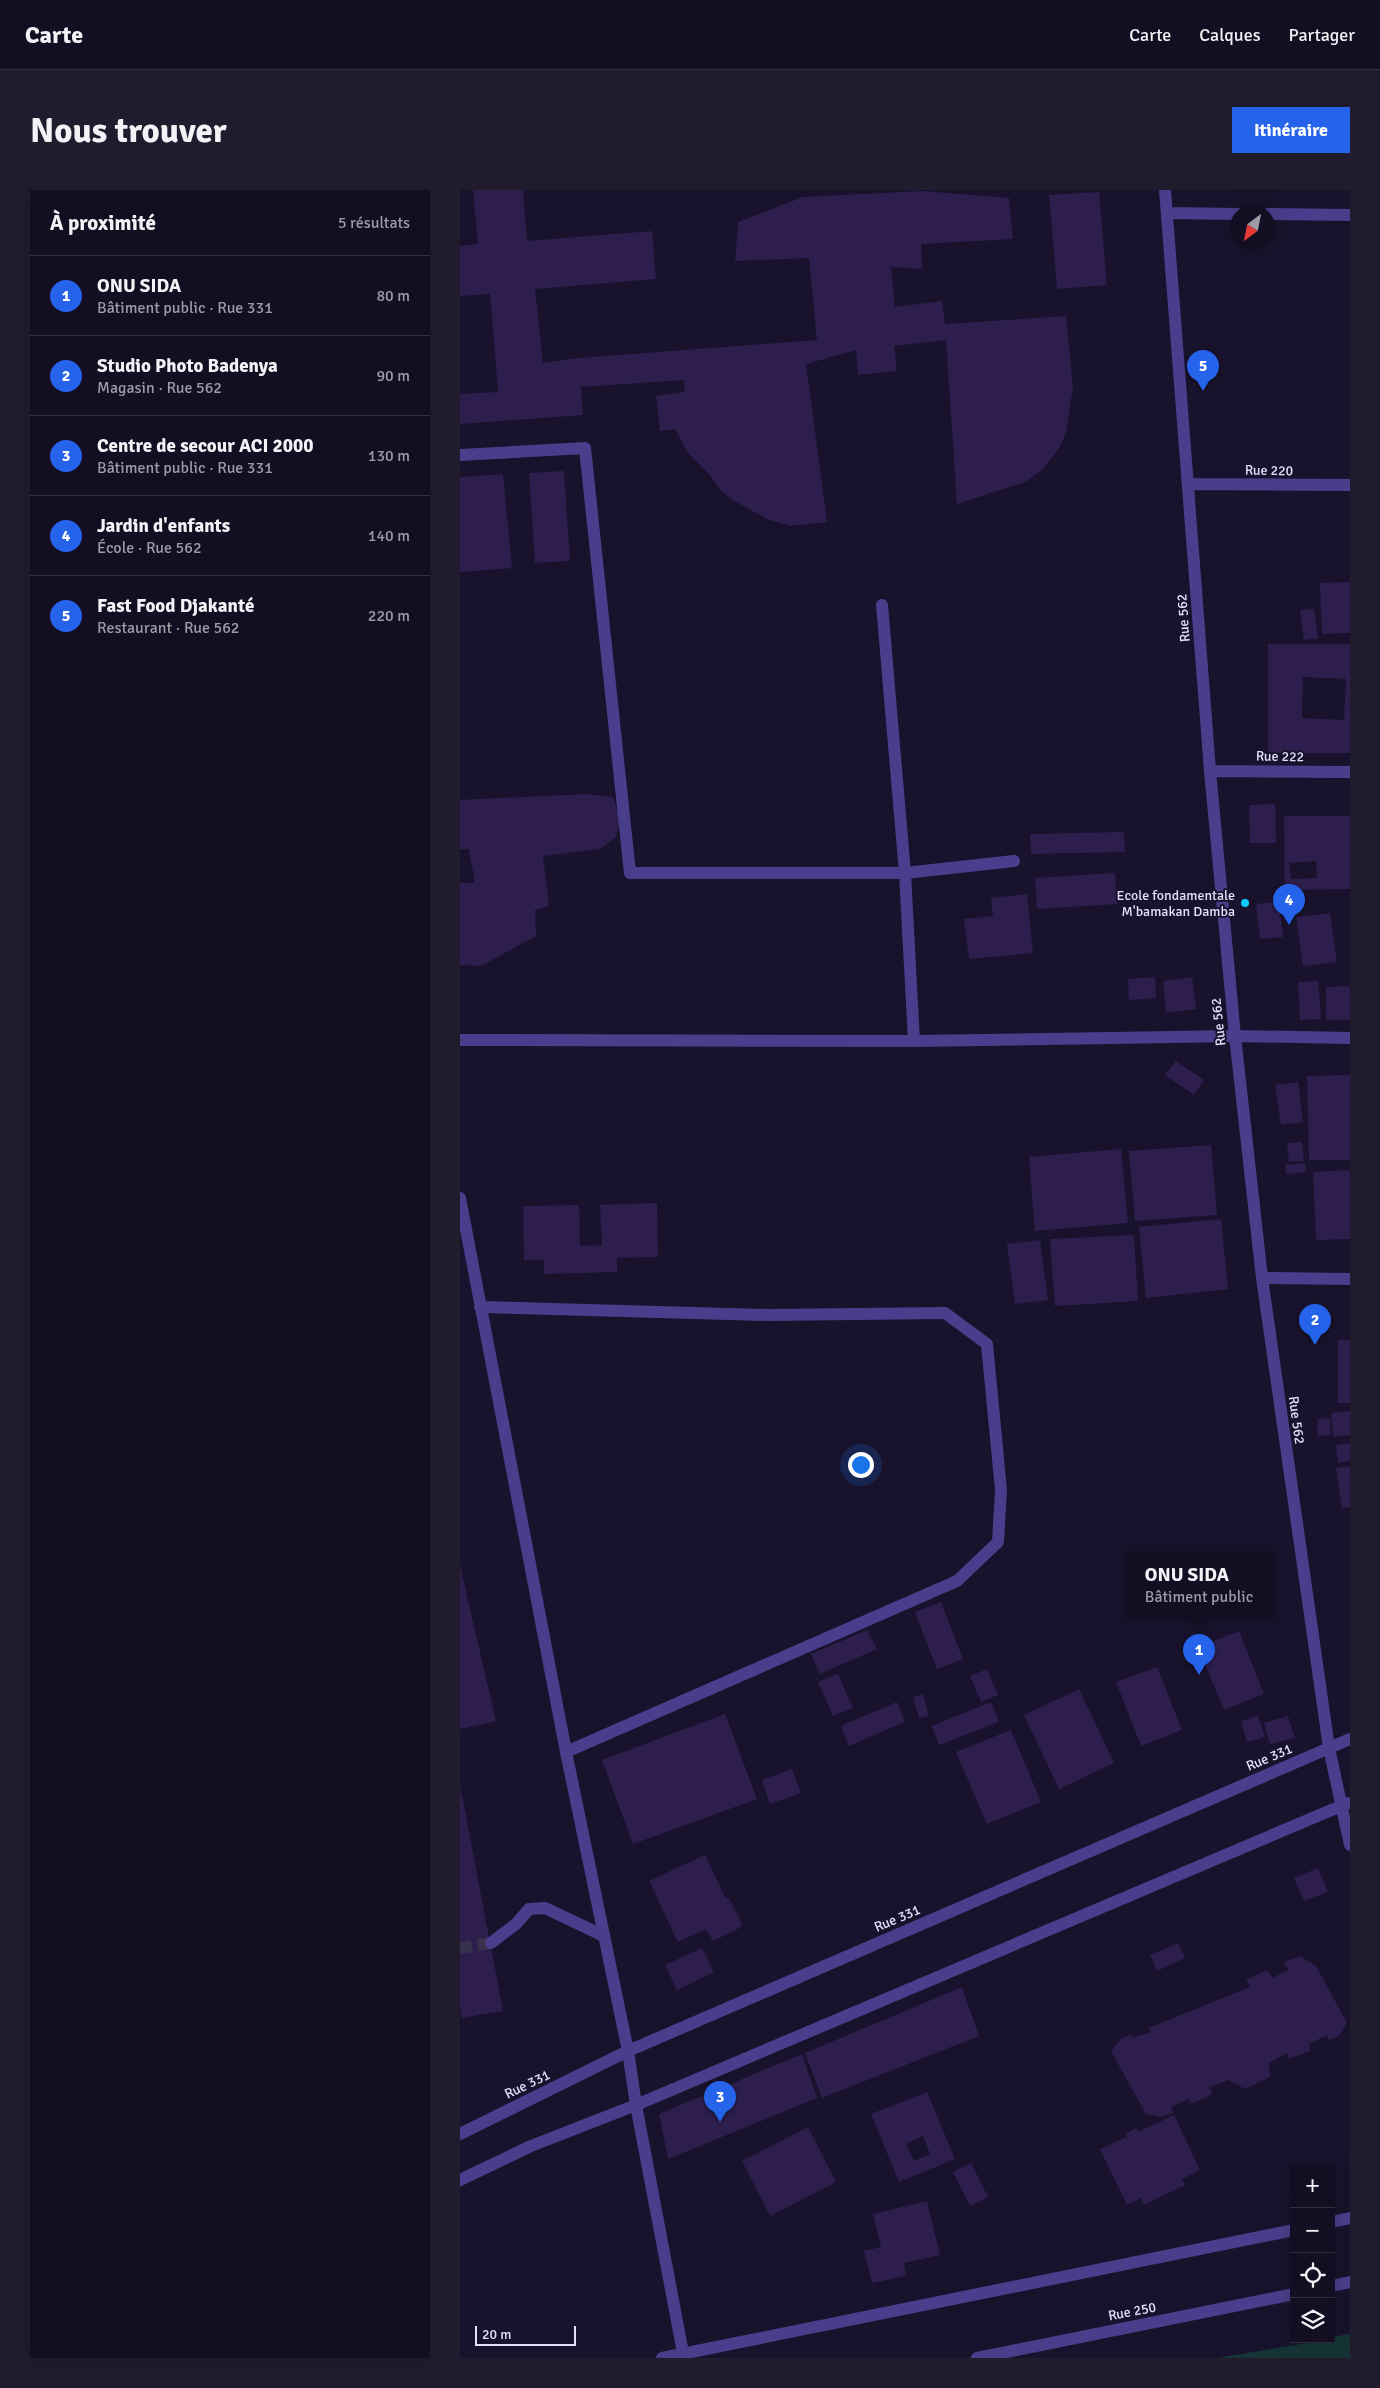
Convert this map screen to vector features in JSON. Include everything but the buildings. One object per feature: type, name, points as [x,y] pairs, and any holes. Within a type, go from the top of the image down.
[{"type":"street","name":"Rue 562","points":[[1165,190],[1210,770],[1235,1036],[1262,1278],[1329,1748],[1346,1804],[1350,1845]]},
{"type":"street","points":[[1167,213],[1230,214]]},
{"type":"street","points":[[1275,214],[1350,215]]},
{"type":"street","points":[[460,455],[585,448],[630,873],[905,873],[1014,862]]},
{"type":"street","name":"Rue 220","points":[[1188,484],[1350,485]]},
{"type":"street","points":[[882,605],[905,873],[914,1041]]},
{"type":"street","name":"Rue 222","points":[[1210,770],[1350,772]]},
{"type":"street","points":[[460,1040],[914,1041],[1235,1036],[1350,1038]]},
{"type":"street","points":[[460,1198],[566,1752],[628,2051],[636,2105],[684,2356]]},
{"type":"street","points":[[1262,1278],[1350,1279]]},
{"type":"street","points":[[480,1307],[768,1315],[945,1313],[987,1344],[1001,1490],[998,1542],[958,1581],[566,1752]]},
{"type":"street","name":"Rue 331","points":[[460,2134],[628,2051],[1350,1739]]},
{"type":"street","points":[[460,2180],[531,2146],[636,2105],[1346,1804]]},
{"type":"street","points":[[491,1942],[516,1924],[529,1909],[545,1908],[604,1936]]},
{"type":"street","points":[[1335,2221],[1350,2218]]},
{"type":"street","points":[[662,2358],[684,2356],[1290,2231]]},
{"type":"street","points":[[1335,2285],[1350,2282]]},
{"type":"street","name":"Rue 250","points":[[977,2358],[1290,2295]]},
{"type":"green space","points":[[1350,2334],[1350,2358],[1217,2358],[1307,2343],[1335,2343],[1335,2336]]},
{"type":"tunnel","points":[[460,1948],[491,1943]]},
{"type":"place","name":"Fast Food Djakanté","points":[[1203,391]]},
{"type":"place","name":"Ecole fondamentale M'bamakan Damba","points":[[1245,903]]},
{"type":"place","name":"Jardin d'enfants","points":[[1289,925]]},
{"type":"place","name":"Studio Photo Badenya","points":[[1315,1345]]},
{"type":"place","name":"ONU SIDA","points":[[1199,1675]]},
{"type":"place","name":"Centre de secour ACI 2000","points":[[720,2122]]}]
